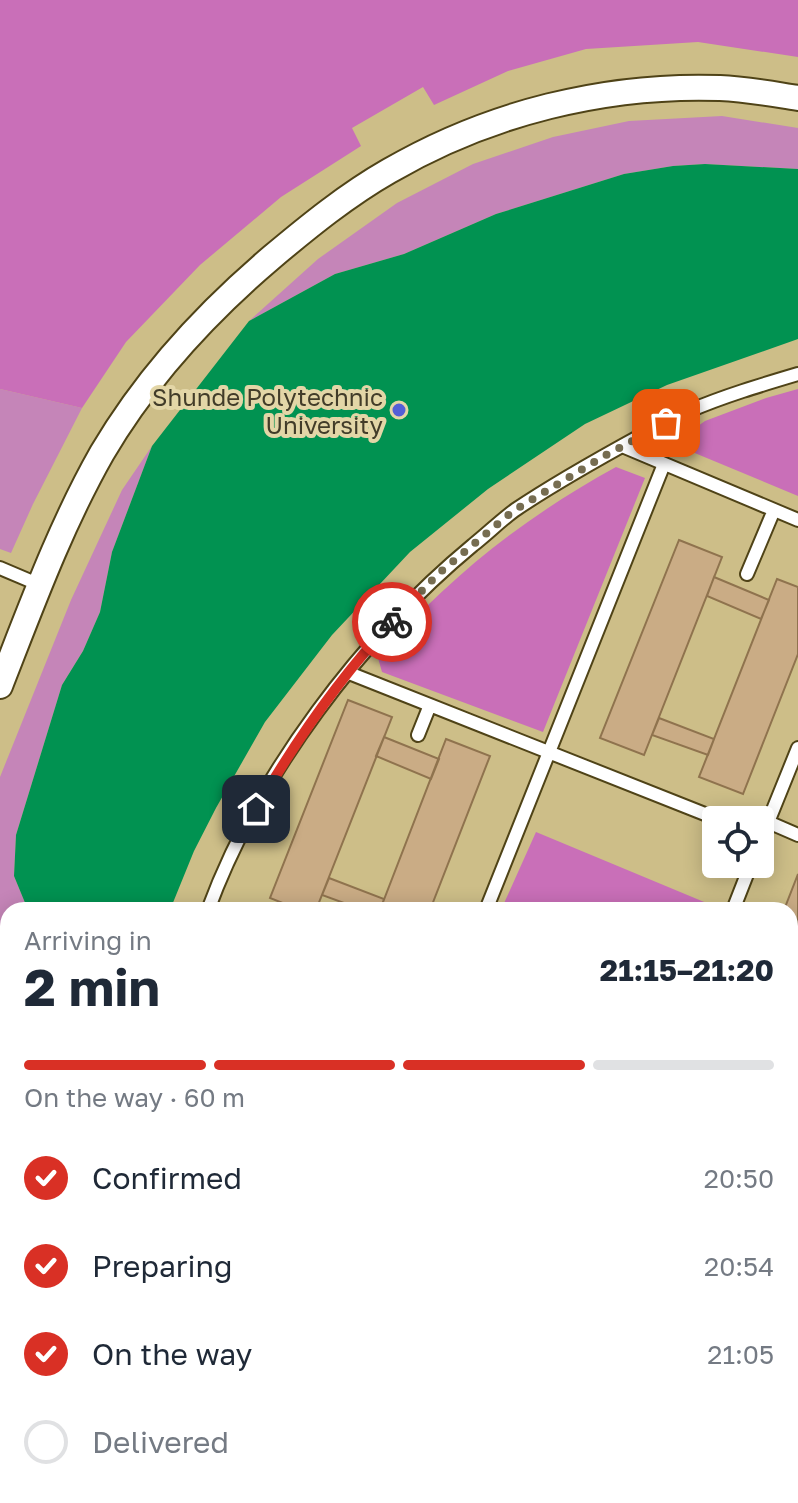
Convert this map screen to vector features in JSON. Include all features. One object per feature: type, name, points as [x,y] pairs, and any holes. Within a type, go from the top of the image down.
[{"type":"street","points":[[0,686],[56,544],[103,452],[130,411],[163,366],[235,289],[335,207],[389,171],[477,128],[523,113],[623,91],[674,88],[711,88],[798,98]]},
{"type":"lane","points":[[211,902],[240,835],[286,757],[375,640],[438,574],[513,511],[622,446],[688,411],[798,374]]},
{"type":"lane","points":[[622,446],[798,520]]},
{"type":"lane","points":[[489,902],[664,464]]},
{"type":"lane","points":[[747,574],[774,510]]},
{"type":"lane","points":[[0,568],[40,585]]},
{"type":"lane","points":[[349,673],[702,813]]},
{"type":"lane","points":[[418,735],[430,705]]},
{"type":"lane","points":[[774,807],[798,748]]},
{"type":"lane","points":[[774,825],[798,835]]},
{"type":"lane","points":[[736,902],[746,878]]},
{"type":"shaded area","name":"Shunde Polytechnic University","points":[[0,0],[798,0],[798,902],[0,902]]},
{"type":"shaded area","points":[[0,0],[798,0],[798,57],[698,42],[586,49],[508,71],[434,105],[423,87],[352,128],[361,146],[281,197],[200,265],[126,342],[82,408],[0,389]]},
{"type":"shaded area","points":[[722,116],[798,128],[798,169],[705,164],[624,174],[496,214],[404,254],[335,274],[249,321],[318,259],[397,203],[473,164],[553,137],[629,121]]},
{"type":"shaded area","points":[[705,164],[798,169],[798,339],[667,385],[585,424],[488,489],[410,552],[332,635],[265,722],[194,851],[173,902],[25,902],[14,876],[16,835],[62,685],[83,651],[100,612],[112,552],[152,446],[249,321],[335,274],[404,254],[496,214],[624,174]]},
{"type":"shaded area","points":[[0,389],[82,408],[11,553],[0,549]]},
{"type":"shaded area","points":[[798,389],[798,496],[673,444],[705,421]]},
{"type":"shaded area","points":[[152,446],[112,552],[100,612],[83,651],[62,685],[16,835],[14,876],[25,902],[0,902],[0,777],[71,600],[122,490]]},
{"type":"shaded area","points":[[616,467],[645,478],[543,732],[382,672],[378,658],[460,576],[549,507]]},
{"type":"shaded area","points":[[536,832],[704,902],[505,902]]},
{"type":"building","points":[[679,540],[722,557],[644,755],[600,738]]},
{"type":"building","points":[[714,577],[769,600],[761,619],[707,596]]},
{"type":"building","points":[[777,579],[798,587],[798,654],[743,794],[699,777]]},
{"type":"building","points":[[348,700],[392,717],[319,902],[280,902],[270,898]]},
{"type":"building","points":[[659,718],[714,739],[708,755],[652,735]]},
{"type":"building","points":[[384,737],[439,759],[431,779],[376,756]]},
{"type":"building","points":[[446,739],[490,756],[433,902],[383,902]]},
{"type":"building","points":[[798,874],[798,902],[787,902]]},
{"type":"building","points":[[329,878],[384,899],[383,902],[341,902],[322,895]]},
{"type":"way so far","points":[[392,622],[438,574],[513,511],[666,423]]},
{"type":"place","name":"Shunde Polytechnic University","points":[[399,410]]},
{"type":"route","points":[[256,809],[286,757],[325,702],[392,622]]}]
